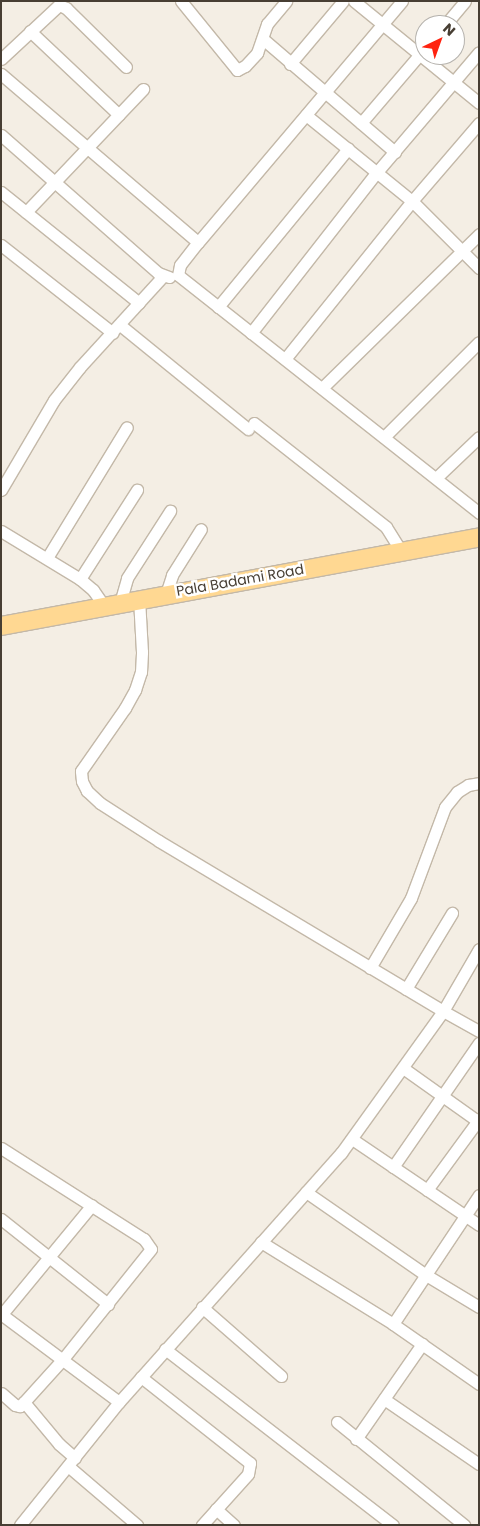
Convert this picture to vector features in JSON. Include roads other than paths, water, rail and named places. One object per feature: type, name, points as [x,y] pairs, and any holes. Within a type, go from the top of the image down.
[{"type":"main road","name":"Pala Badami Road","points":[[1,626],[58,617],[112,604],[479,536]]},
{"type":"street","points":[[181,1],[238,70],[245,66],[257,53],[266,24],[286,1]]},
{"type":"street","points":[[290,64],[343,1]]},
{"type":"street","points":[[354,1],[415,46]]},
{"type":"street","points":[[178,275],[180,266],[198,242],[402,1]]},
{"type":"street","points":[[453,15],[465,1]]},
{"type":"street","points":[[1,59],[55,7],[63,6],[126,67]]},
{"type":"street","points":[[30,31],[119,115]]},
{"type":"street","points":[[262,40],[395,152]]},
{"type":"street","points":[[251,333],[377,172],[479,52]]},
{"type":"street","points":[[362,123],[415,59]]},
{"type":"street","points":[[436,65],[479,103]]},
{"type":"street","points":[[1,74],[198,242]]},
{"type":"street","points":[[26,212],[143,89]]},
{"type":"street","points":[[306,115],[412,201],[479,268]]},
{"type":"street","points":[[285,359],[412,201],[479,123]]},
{"type":"street","points":[[1,135],[163,276],[178,275],[479,513]]},
{"type":"street","points":[[218,307],[348,149]]},
{"type":"street","points":[[1,192],[139,303]]},
{"type":"street","points":[[322,388],[479,234]]},
{"type":"street","points":[[1,245],[386,526],[401,551]]},
{"type":"street","points":[[1,490],[54,400],[163,276]]},
{"type":"street","points":[[384,437],[479,342]]},
{"type":"street","points":[[47,558],[127,428]]},
{"type":"street","points":[[436,478],[479,436]]},
{"type":"street","points":[[80,579],[136,490]]},
{"type":"street","points":[[1,531],[80,579],[112,604],[170,511]]},
{"type":"street","points":[[166,594],[172,575],[200,529]]},
{"type":"street","points":[[139,599],[141,672],[135,690],[125,708],[82,771],[82,781],[88,791],[100,803],[159,841],[479,1031]]},
{"type":"street","points":[[370,968],[411,898],[445,807],[457,792],[468,785],[479,783]]},
{"type":"street","points":[[406,989],[452,914]]},
{"type":"street","points":[[20,1525],[141,1376],[352,1139],[443,1011],[479,949]]},
{"type":"street","points":[[393,1167],[479,1043]]},
{"type":"street","points":[[403,1068],[478,1121],[427,1190]]},
{"type":"street","points":[[352,1139],[479,1226]]},
{"type":"street","points":[[1,1148],[144,1239],[151,1249],[62,1360],[20,1406],[14,1405],[1,1394]]},
{"type":"street","points":[[306,1192],[426,1275],[479,1307]]},
{"type":"street","points":[[393,1324],[479,1195]]},
{"type":"street","points":[[92,1205],[1,1314],[119,1402]]},
{"type":"street","points":[[3,1224],[49,1256],[108,1304]]},
{"type":"street","points":[[261,1242],[393,1324],[479,1384]]},
{"type":"street","points":[[202,1307],[281,1376]]},
{"type":"street","points":[[356,1439],[422,1344]]},
{"type":"street","points":[[165,1349],[393,1525]]},
{"type":"street","points":[[141,1376],[250,1463],[248,1474],[202,1525]]},
{"type":"street","points":[[384,1399],[479,1464]]},
{"type":"street","points":[[24,1402],[72,1462],[137,1525]]},
{"type":"street","points":[[337,1422],[464,1525]]},
{"type":"street","points":[[216,1510],[234,1525]]}]
